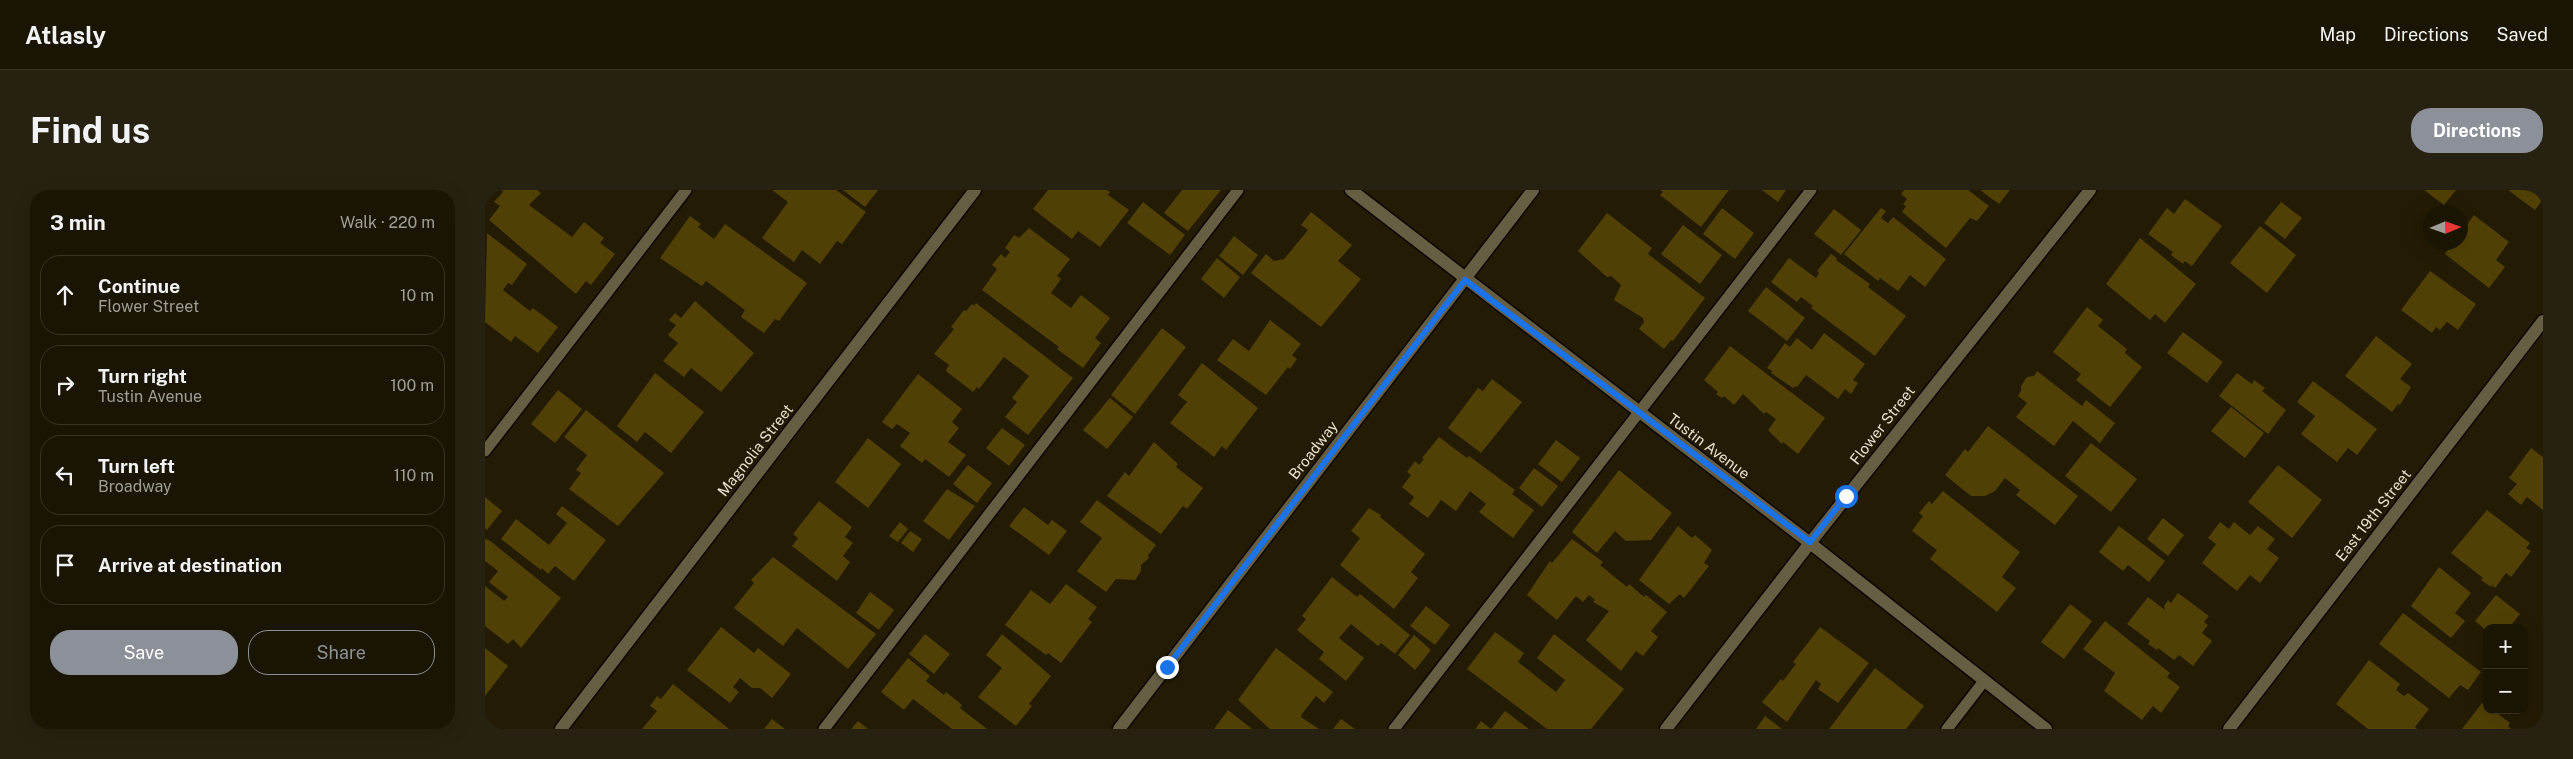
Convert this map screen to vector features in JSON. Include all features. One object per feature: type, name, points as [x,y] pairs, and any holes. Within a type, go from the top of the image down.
[{"type":"street","name":"Magnolia Street","points":[[561,729],[975,190]]},
{"type":"street","name":"Tustin Avenue","points":[[1351,190],[1465,280],[1810,542],[2046,729]]},
{"type":"street","name":"Broadway","points":[[1119,729],[1533,190]]},
{"type":"street","name":"Flower Street","points":[[1666,729],[1810,542],[2090,190]]},
{"type":"street","name":"East 19th Street","points":[[2229,729],[2543,321]]},
{"type":"lane","points":[[485,452],[686,190]]},
{"type":"lane","points":[[824,729],[1238,190]]},
{"type":"lane","points":[[1394,729],[1811,190]]},
{"type":"lane","points":[[1947,729],[1984,681]]},
{"type":"building","points":[[501,190],[537,190],[541,193],[529,205],[572,237],[584,222],[604,238],[600,243],[615,254],[591,285],[586,281],[576,294],[489,220],[500,206],[494,202],[503,192]]},
{"type":"building","points":[[772,190],[836,190],[866,212],[842,244],[837,241],[820,264],[802,250],[794,262],[762,238],[788,202]]},
{"type":"building","points":[[843,190],[878,190],[865,207]]},
{"type":"building","points":[[1048,190],[1107,190],[1110,192],[1108,195],[1129,210],[1100,247],[1078,231],[1072,239],[1033,209]]},
{"type":"building","points":[[1182,190],[1221,190],[1188,231],[1164,213]]},
{"type":"building","points":[[1660,190],[1729,190],[1701,227],[1660,195],[1663,192]]},
{"type":"building","points":[[1762,190],[1786,190],[1778,202]]},
{"type":"building","points":[[1904,190],[1968,190],[1989,206],[1977,221],[1970,218],[1946,248],[1902,212],[1906,206],[1903,204],[1907,199],[1901,194]]},
{"type":"building","points":[[1980,190],[2010,190],[1999,204]]},
{"type":"building","points":[[2424,190],[2456,190],[2444,205]]},
{"type":"building","points":[[2508,190],[2543,190],[2543,199],[2535,210]]},
{"type":"building","points":[[2185,199],[2222,226],[2192,266],[2185,261],[2183,264],[2171,255],[2173,252],[2148,234],[2167,208],[2174,214]]},
{"type":"building","points":[[1143,202],[1185,235],[1170,255],[1127,223]]},
{"type":"building","points":[[2281,202],[2302,218],[2285,239],[2264,223]]},
{"type":"building","points":[[1722,208],[1754,233],[1735,259],[1703,234]]},
{"type":"building","points":[[1881,208],[1886,211],[1881,218],[1888,223],[1893,217],[1946,259],[1925,287],[1910,275],[1898,291],[1880,278],[1878,281],[1844,254]]},
{"type":"building","points":[[1834,209],[1861,230],[1841,255],[1814,234]]},
{"type":"building","points":[[1311,212],[1352,245],[1338,261],[1361,279],[1321,327],[1251,273],[1266,254],[1274,261],[1284,259],[1308,230],[1301,225]]},
{"type":"building","points":[[1607,213],[1652,248],[1648,254],[1705,298],[1673,341],[1671,340],[1664,349],[1639,329],[1644,322],[1643,318],[1614,300],[1621,285],[1611,276],[1607,277],[1578,251]]},
{"type":"building","points":[[2474,215],[2509,242],[2496,260],[2505,267],[2489,288],[2445,254],[2448,250],[2468,250],[2468,223]]},
{"type":"building","points":[[690,216],[701,224],[698,227],[714,239],[725,224],[807,283],[779,321],[775,319],[764,333],[741,317],[745,310],[706,281],[702,286],[660,258]]},
{"type":"building","points":[[1683,225],[1722,255],[1700,284],[1661,254]]},
{"type":"building","points":[[2260,226],[2296,255],[2267,293],[2230,263]]},
{"type":"building","points":[[1029,228],[1070,259],[1057,276],[1061,279],[1051,293],[1071,308],[1081,295],[1110,318],[1095,338],[1101,343],[1083,368],[1057,349],[1059,347],[982,290],[997,269],[992,265],[1001,254],[1005,258],[1010,252],[1005,248],[1014,235],[1019,238]]},
{"type":"building","points":[[487,233],[527,264],[512,285],[508,283],[503,290],[530,311],[533,308],[558,327],[538,353],[515,336],[511,342],[485,322]]},
{"type":"building","points":[[1234,236],[1258,255],[1243,275],[1219,256]]},
{"type":"building","points":[[2140,238],[2196,284],[2165,323],[2155,314],[2150,320],[2106,284]]},
{"type":"building","points":[[1831,254],[1837,258],[1836,260],[1870,284],[1868,287],[1906,316],[1875,356],[1811,308],[1813,306],[1801,297],[1797,302],[1771,282],[1789,258],[1816,278],[1819,273],[1817,271]]},
{"type":"building","points":[[1217,258],[1240,277],[1224,298],[1201,279]]},
{"type":"building","points":[[2430,271],[2476,304],[2458,330],[2447,322],[2440,330],[2436,327],[2432,333],[2401,310]]},
{"type":"building","points":[[1766,287],[1805,318],[1787,341],[1748,311]]},
{"type":"building","points":[[695,301],[754,353],[721,392],[691,368],[684,377],[663,361],[678,343],[668,335],[676,325],[669,320],[675,313],[681,318]]},
{"type":"building","points":[[976,303],[1073,378],[1028,435],[1005,417],[1017,402],[1012,398],[1029,376],[1004,357],[979,389],[977,387],[973,392],[947,372],[946,370],[949,365],[934,354],[954,329],[951,327],[964,310],[966,311],[972,304],[974,306]]},
{"type":"building","points":[[2087,307],[2103,320],[2098,326],[2127,349],[2125,353],[2142,367],[2110,407],[2076,380],[2081,374],[2053,352]]},
{"type":"building","points":[[1270,320],[1301,344],[1292,355],[1297,359],[1290,369],[1288,367],[1266,395],[1217,360],[1233,339],[1249,351]]},
{"type":"building","points":[[1162,328],[1186,347],[1135,414],[1111,395]]},
{"type":"building","points":[[2183,332],[2223,362],[2207,383],[2167,353]]},
{"type":"building","points":[[1824,333],[1865,364],[1853,380],[1858,383],[1851,394],[1845,389],[1838,399],[1806,375],[1797,387],[1793,388],[1771,373],[1772,371],[1767,368],[1785,343],[1790,347],[1797,338],[1812,350]]},
{"type":"building","points":[[2376,336],[2412,364],[2400,379],[2411,387],[2400,405],[2398,404],[2392,412],[2345,376]]},
{"type":"building","points":[[1730,346],[1825,418],[1798,454],[1783,442],[1782,444],[1768,430],[1776,419],[1766,412],[1764,414],[1743,394],[1734,405],[1724,396],[1722,398],[1716,394],[1718,392],[1704,380]]},
{"type":"building","points":[[1202,363],[1258,408],[1226,450],[1222,446],[1214,457],[1170,423],[1187,402],[1178,395]]},
{"type":"building","points":[[2037,371],[2082,406],[2086,400],[2115,423],[2100,443],[2073,421],[2054,446],[2016,417],[2027,403],[2018,396],[2021,386],[2027,377],[2034,376]]},
{"type":"building","points":[[655,373],[704,412],[671,453],[645,432],[637,442],[617,426]]},
{"type":"building","points":[[2237,373],[2252,384],[2254,380],[2265,388],[2262,391],[2286,410],[2268,434],[2219,396]]},
{"type":"building","points":[[918,374],[962,409],[952,422],[959,428],[948,442],[966,455],[949,477],[925,459],[922,463],[900,446],[910,433],[897,424],[892,429],[882,422]]},
{"type":"building","points":[[1492,379],[1522,402],[1481,453],[1448,428],[1478,388],[1483,391]]},
{"type":"building","points":[[2313,381],[2377,429],[2357,455],[2348,448],[2337,462],[2301,434],[2315,416],[2297,402]]},
{"type":"building","points":[[558,390],[582,409],[555,443],[531,424]]},
{"type":"building","points":[[1110,398],[1133,417],[1107,449],[1083,430]]},
{"type":"building","points":[[2231,407],[2264,433],[2245,458],[2211,431]]},
{"type":"building","points":[[586,410],[664,473],[618,526],[569,489],[581,473],[576,470],[587,455],[564,437]]},
{"type":"building","points":[[1988,426],[2078,496],[2055,525],[2016,495],[2020,490],[2005,478],[1995,491],[1985,496],[1971,496],[1945,475],[1965,449],[1968,452]]},
{"type":"building","points":[[1002,428],[1025,445],[1009,466],[986,448]]},
{"type":"building","points":[[1439,437],[1467,458],[1469,456],[1515,490],[1512,494],[1534,510],[1513,538],[1479,512],[1486,504],[1470,491],[1456,511],[1441,500],[1428,518],[1409,504],[1414,497],[1402,487],[1411,475],[1407,472],[1415,461],[1419,465],[1424,459],[1422,458]]},
{"type":"building","points":[[868,438],[901,464],[868,508],[835,482]]},
{"type":"building","points":[[1556,440],[1580,458],[1562,482],[1538,464]]},
{"type":"building","points":[[1154,442],[1178,464],[1176,467],[1203,488],[1187,509],[1183,506],[1161,534],[1107,496],[1125,472],[1129,476]]},
{"type":"building","points":[[2091,443],[2137,479],[2111,512],[2065,476]]},
{"type":"building","points":[[2531,448],[2543,457],[2543,510],[2527,497],[2521,505],[2508,494],[2517,484],[2509,478]]},
{"type":"building","points":[[968,465],[992,483],[977,503],[953,484]]},
{"type":"building","points":[[2278,465],[2322,500],[2292,538],[2248,502]]},
{"type":"building","points":[[1534,468],[1558,486],[1542,507],[1519,488]]},
{"type":"building","points":[[1619,470],[1672,513],[1651,540],[1626,541],[1615,531],[1597,553],[1572,532]]},
{"type":"building","points":[[947,489],[975,506],[949,540],[923,521]]},
{"type":"building","points":[[1943,491],[2020,552],[2002,577],[2016,588],[1997,612],[1930,559],[1937,550],[1912,531],[1923,516],[1919,513],[1929,501],[1932,504]]},
{"type":"building","points":[[485,497],[502,511],[487,530],[485,528]]},
{"type":"building","points":[[1097,500],[1156,545],[1148,555],[1149,558],[1141,565],[1141,571],[1135,580],[1116,579],[1106,592],[1077,571],[1102,538],[1080,522]]},
{"type":"building","points":[[819,501],[852,527],[845,537],[853,543],[843,556],[850,562],[837,581],[792,546],[798,538],[793,534]]},
{"type":"building","points":[[562,506],[606,540],[574,581],[555,566],[548,574],[542,568],[541,570],[501,539],[516,519],[549,545],[567,523],[556,514]]},
{"type":"building","points":[[1024,507],[1048,525],[1052,520],[1067,531],[1049,555],[1009,526]]},
{"type":"building","points":[[1369,508],[1381,515],[1380,517],[1425,554],[1411,572],[1418,578],[1394,609],[1340,565],[1360,538],[1351,531]]},
{"type":"building","points":[[2487,510],[2530,543],[2526,548],[2531,551],[2511,577],[2506,573],[2495,588],[2481,580],[2483,578],[2451,553]]},
{"type":"building","points":[[2163,518],[2184,535],[2168,556],[2147,539]]},
{"type":"building","points":[[900,522],[908,529],[898,542],[889,536]]},
{"type":"building","points":[[2220,522],[2229,529],[2234,522],[2250,535],[2258,526],[2275,539],[2267,549],[2279,558],[2260,583],[2250,575],[2237,591],[2202,563],[2216,544],[2208,538]]},
{"type":"building","points":[[1678,526],[1692,538],[1695,535],[1712,550],[1704,563],[1709,566],[1684,598],[1680,594],[1669,604],[1639,580]]},
{"type":"building","points":[[2119,526],[2165,561],[2149,582],[2128,565],[2123,571],[2099,552]]},
{"type":"building","points":[[910,531],[922,539],[913,552],[901,543]]},
{"type":"building","points":[[485,539],[489,540],[561,598],[521,648],[513,639],[508,644],[485,626],[485,586],[504,601],[508,597],[489,582],[498,571],[485,561]]},
{"type":"building","points":[[1572,539],[1603,562],[1600,565],[1627,587],[1629,584],[1644,597],[1646,595],[1667,612],[1651,631],[1658,637],[1643,656],[1636,651],[1621,671],[1586,640],[1609,611],[1593,602],[1595,600],[1589,595],[1583,602],[1576,596],[1557,620],[1527,595],[1550,561],[1552,563]]},
{"type":"building","points":[[773,557],[876,634],[848,669],[797,628],[783,646],[734,608],[754,583],[751,580]]},
{"type":"building","points":[[2439,567],[2471,593],[2455,613],[2465,621],[2451,638],[2411,606]]},
{"type":"building","points":[[1332,577],[1357,597],[1360,594],[1410,635],[1395,654],[1381,643],[1378,646],[1351,624],[1339,638],[1364,658],[1346,681],[1319,659],[1324,652],[1297,630],[1306,619],[1302,616]]},
{"type":"building","points":[[1066,584],[1097,607],[1088,619],[1092,622],[1061,663],[1048,653],[1046,655],[1005,625],[1031,590],[1050,604]]},
{"type":"building","points":[[870,592],[894,610],[879,630],[856,613]]},
{"type":"building","points":[[2178,593],[2209,616],[2204,622],[2208,625],[2202,633],[2212,641],[2193,666],[2179,655],[2174,660],[2158,648],[2157,650],[2148,644],[2150,641],[2127,624],[2148,597],[2165,610],[2164,606],[2168,600],[2171,603]]},
{"type":"building","points":[[2496,595],[2520,614],[2512,624],[2483,624],[2483,628],[2475,621]]},
{"type":"building","points":[[2070,604],[2092,621],[2064,659],[2041,642]]},
{"type":"building","points":[[1426,606],[1450,625],[1435,645],[1410,626]]},
{"type":"building","points":[[2403,613],[2481,672],[2468,690],[2460,685],[2449,698],[2379,644]]},
{"type":"building","points":[[2105,621],[2170,673],[2167,677],[2180,687],[2161,713],[2153,706],[2142,720],[2104,691],[2115,673],[2083,649]]},
{"type":"building","points":[[721,627],[754,653],[758,648],[791,674],[772,698],[760,688],[752,688],[740,678],[733,687],[739,692],[730,703],[687,670]]},
{"type":"building","points":[[1820,627],[1869,663],[1838,703],[1818,689],[1821,684],[1816,680],[1787,722],[1762,702],[1781,679],[1783,681],[1796,664],[1793,662]]},
{"type":"building","points":[[1495,632],[1524,653],[1518,662],[1556,692],[1565,680],[1537,658],[1554,634],[1624,689],[1591,729],[1547,729],[1467,669]]},
{"type":"building","points":[[925,634],[950,654],[934,674],[909,654]]},
{"type":"building","points":[[1002,634],[1051,676],[1029,704],[1032,706],[1016,726],[978,697],[1002,668],[986,655]]},
{"type":"building","points":[[1414,635],[1431,650],[1415,670],[1398,655]]},
{"type":"building","points":[[485,648],[508,666],[485,696]]},
{"type":"building","points":[[1276,648],[1333,692],[1324,703],[1316,696],[1302,714],[1301,717],[1319,729],[1270,729],[1238,700]]},
{"type":"building","points":[[908,658],[930,676],[926,681],[944,695],[946,692],[962,705],[960,708],[987,729],[952,729],[913,699],[904,710],[881,692]]},
{"type":"building","points":[[2369,660],[2400,684],[2396,690],[2404,696],[2408,693],[2429,709],[2415,727],[2417,729],[2368,729],[2336,704]]},
{"type":"building","points":[[1875,668],[1924,706],[1906,729],[1829,729]]},
{"type":"building","points":[[673,684],[729,729],[642,729],[657,711],[650,706],[657,696],[661,699]]},
{"type":"building","points":[[2482,703],[2483,714],[2498,714],[2510,723],[2508,726],[2511,729],[2462,729]]},
{"type":"building","points":[[1228,710],[1252,729],[1214,729]]},
{"type":"building","points":[[1505,711],[1529,729],[1491,729]]},
{"type":"building","points":[[1765,716],[1782,729],[1756,729]]},
{"type":"building","points":[[772,719],[785,729],[764,729]]},
{"type":"building","points":[[1341,719],[1355,729],[1333,729]]},
{"type":"building","points":[[858,721],[868,729],[851,729]]},
{"type":"building","points":[[1481,721],[1491,729],[1475,729]]},
{"type":"route","points":[[1167,667],[1465,280],[1810,542],[1846,496]]}]
